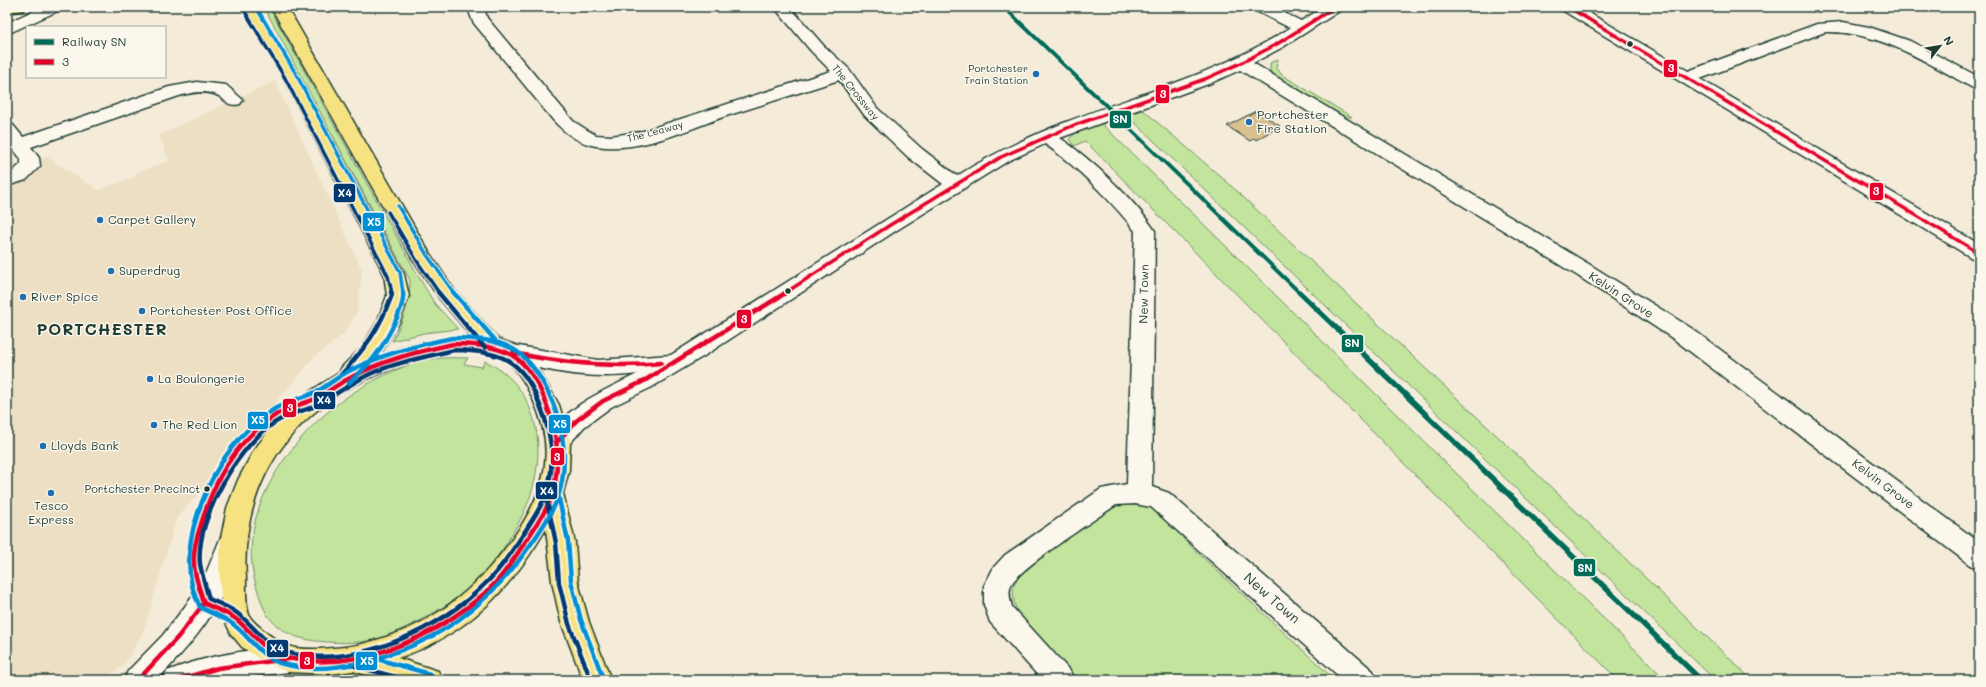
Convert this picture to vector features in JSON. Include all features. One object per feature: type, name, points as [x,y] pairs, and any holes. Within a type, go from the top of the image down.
[{"type":"main road","points":[[7,8],[18,7]]},
{"type":"main road","points":[[249,7],[290,75],[394,274],[398,296],[388,322],[370,352],[342,382]]},
{"type":"main road","points":[[279,7],[422,258],[450,298],[501,349],[524,364],[544,397],[558,441],[552,495],[543,515],[510,564],[485,593],[461,613],[430,632],[397,646],[354,659],[329,661],[289,659],[272,652],[256,641],[237,620],[232,580],[234,535],[236,517],[249,480],[266,450],[291,421],[316,398],[342,382],[402,356],[430,348],[453,344],[501,349]]},
{"type":"main road","points":[[552,495],[562,542],[567,589],[575,622],[596,680]]},
{"type":"main road","points":[[354,659],[428,680]]},
{"type":"street","points":[[7,29],[54,7]]},
{"type":"street","name":"The Leaway","points":[[479,7],[477,11],[479,19],[558,116],[572,130],[582,137],[598,141],[619,140],[652,134],[843,73]]},
{"type":"street","name":"The Crossway","points":[[782,7],[817,48],[843,73],[871,112],[892,133],[956,184]]},
{"type":"street","points":[[1260,7],[1302,28]]},
{"type":"street","points":[[558,441],[588,411],[603,401],[644,381],[1001,157],[1072,126],[1205,79],[1242,63],[1335,7]]},
{"type":"street","points":[[1575,8],[1686,78],[1979,253]]},
{"type":"street","points":[[1686,78],[1824,27],[1837,26],[1868,30],[1893,40],[1979,84]]},
{"type":"street","name":"Kelvin Grove","points":[[1242,63],[1584,271],[1683,334],[1979,557]]},
{"type":"street","points":[[18,145],[175,91],[197,87],[220,90],[234,100]]},
{"type":"street","points":[[7,129],[18,145],[30,158],[31,166],[13,178]]},
{"type":"street","name":"New Town","points":[[1046,137],[1068,151],[1079,161],[1137,219],[1145,231],[1139,494]]},
{"type":"street","points":[[501,349],[546,361],[598,368],[640,366],[677,360]]},
{"type":"street","name":"New Town","points":[[1060,680],[1000,613],[996,600],[997,585],[1003,573],[1014,563],[1110,496],[1125,493],[1139,494],[1160,500],[1363,680]]},
{"type":"street","points":[[138,680],[178,637],[204,603],[220,570],[234,535]]},
{"type":"street","points":[[177,680],[190,674],[238,665],[289,659]]},
{"type":"shaded area","points":[[275,81],[362,270],[357,312],[344,334],[314,357],[176,520],[144,630],[124,665],[102,680],[7,680],[7,152],[18,166],[47,157],[98,190],[135,177],[135,173],[169,161],[159,135]]},
{"type":"green space","points":[[264,7],[267,7],[272,13],[424,286],[435,304],[458,329],[424,333],[392,341],[405,312],[409,296],[410,280]]},
{"type":"green space","points":[[1278,59],[1276,67],[1282,75],[1352,117],[1343,117],[1275,77],[1270,71],[1270,63]]},
{"type":"green space","points":[[1143,110],[1227,182],[1509,447],[1752,680],[1715,680],[1127,115]]},
{"type":"green space","points":[[1099,121],[1666,680],[1618,680],[1085,141],[1074,146],[1069,139],[1078,131]]},
{"type":"green space","points":[[442,358],[468,358],[464,364],[482,367],[485,361],[505,373],[519,389],[530,408],[536,428],[538,450],[536,472],[531,493],[523,514],[502,550],[466,591],[427,617],[398,631],[372,640],[361,642],[334,642],[305,639],[284,631],[272,621],[264,609],[256,585],[251,554],[255,523],[265,492],[282,464],[302,437],[326,413],[352,393],[405,366],[426,360]]},
{"type":"green space","points":[[1123,503],[1154,504],[1178,527],[1184,540],[1335,680],[1075,680],[1019,618],[1014,602],[1013,587],[1025,567],[1109,507]]},
{"type":"building","name":"Portchester Fire Station","points":[[1256,111],[1280,126],[1256,140],[1254,138],[1250,141],[1227,126]]},
{"type":"rail line","name":"SN","points":[[1004,7],[1701,680]]},
{"type":"transit line","name":"X5","points":[[256,7],[295,72],[400,272],[404,297],[393,325],[375,357],[349,383]]},
{"type":"transit line","name":"3","points":[[558,441],[576,421],[603,401],[644,381],[696,350],[890,225],[1001,157],[1072,126],[1205,79],[1241,63],[1277,44],[1335,7]]},
{"type":"transit line","name":"3","points":[[1568,7],[1979,253]]},
{"type":"transit line","name":"X4","points":[[244,10],[285,78],[388,276],[392,295],[383,319],[365,349],[341,375]]},
{"type":"transit line","name":"X5","points":[[398,206],[427,255],[451,289],[495,340]]},
{"type":"transit line","name":"X4","points":[[388,212],[417,261],[441,296],[485,348]]},
{"type":"transit line","name":"X5","points":[[452,338],[400,351],[363,364],[317,391],[275,408],[260,418],[247,430],[235,443],[215,473],[200,505],[192,531],[188,556],[195,594],[200,607],[230,622],[265,655],[280,663],[298,667],[336,667],[383,657],[410,648],[435,636],[480,604],[500,585],[518,563],[548,518],[556,503],[561,484],[564,456],[561,428],[546,388],[537,373],[519,352],[509,346],[486,339],[453,338]]},
{"type":"transit line","name":"3","points":[[453,344],[470,344],[498,348],[509,352],[519,359],[528,368],[544,396],[552,420],[557,445],[557,470],[550,500],[542,516],[520,550],[492,586],[466,608],[444,623],[420,636],[394,648],[367,656],[340,661],[313,662],[287,658],[279,655],[265,647],[242,624],[229,614],[204,603],[194,568],[194,552],[197,535],[212,491],[229,461],[250,435],[277,414],[319,397],[367,369],[403,356],[453,344]]},
{"type":"transit line","name":"X4","points":[[454,350],[484,351],[506,358],[515,364],[523,372],[531,384],[538,399],[546,422],[551,446],[551,470],[544,499],[510,554],[488,581],[463,603],[418,631],[393,642],[367,650],[340,655],[314,656],[289,653],[281,650],[274,647],[262,637],[236,612],[209,599],[200,563],[202,541],[209,514],[223,482],[241,454],[253,441],[280,419],[314,406],[370,374],[411,360],[454,350]]},
{"type":"transit line","name":"3","points":[[513,353],[568,363],[623,366],[661,363]]},
{"type":"transit line","name":"X5","points":[[558,494],[568,541],[571,581],[581,620],[603,678]]},
{"type":"transit line","name":"X4","points":[[546,496],[556,543],[559,583],[569,624],[591,680]]},
{"type":"transit line","name":"3","points":[[138,680],[178,637],[204,603]]},
{"type":"transit line","name":"X5","points":[[356,653],[430,674]]},
{"type":"transit line","name":"3","points":[[177,680],[218,668],[289,659]]},
{"type":"transit line","name":"X4","points":[[352,665],[406,680]]},
{"type":"place","name":"Portchester Train Station","points":[[1036,74]]},
{"type":"place","name":"Portchester Fire Station","points":[[1249,122]]},
{"type":"place","name":"Carpet Gallery","points":[[100,220]]},
{"type":"place","name":"Superdrug","points":[[111,271]]},
{"type":"place","name":"River Spice","points":[[23,297]]},
{"type":"place","name":"Portchester Post Office","points":[[142,311]]},
{"type":"place","name":"La Boulongerie","points":[[150,379]]},
{"type":"place","name":"The Red Lion","points":[[154,425]]},
{"type":"place","name":"Lloyds Bank","points":[[43,446]]},
{"type":"place","name":"Portchester Precinct","points":[[207,489]]},
{"type":"place","name":"Tesco Express","points":[[51,493]]},
{"type":"district","name":"PORTCHESTER","points":[[102,329]]}]
